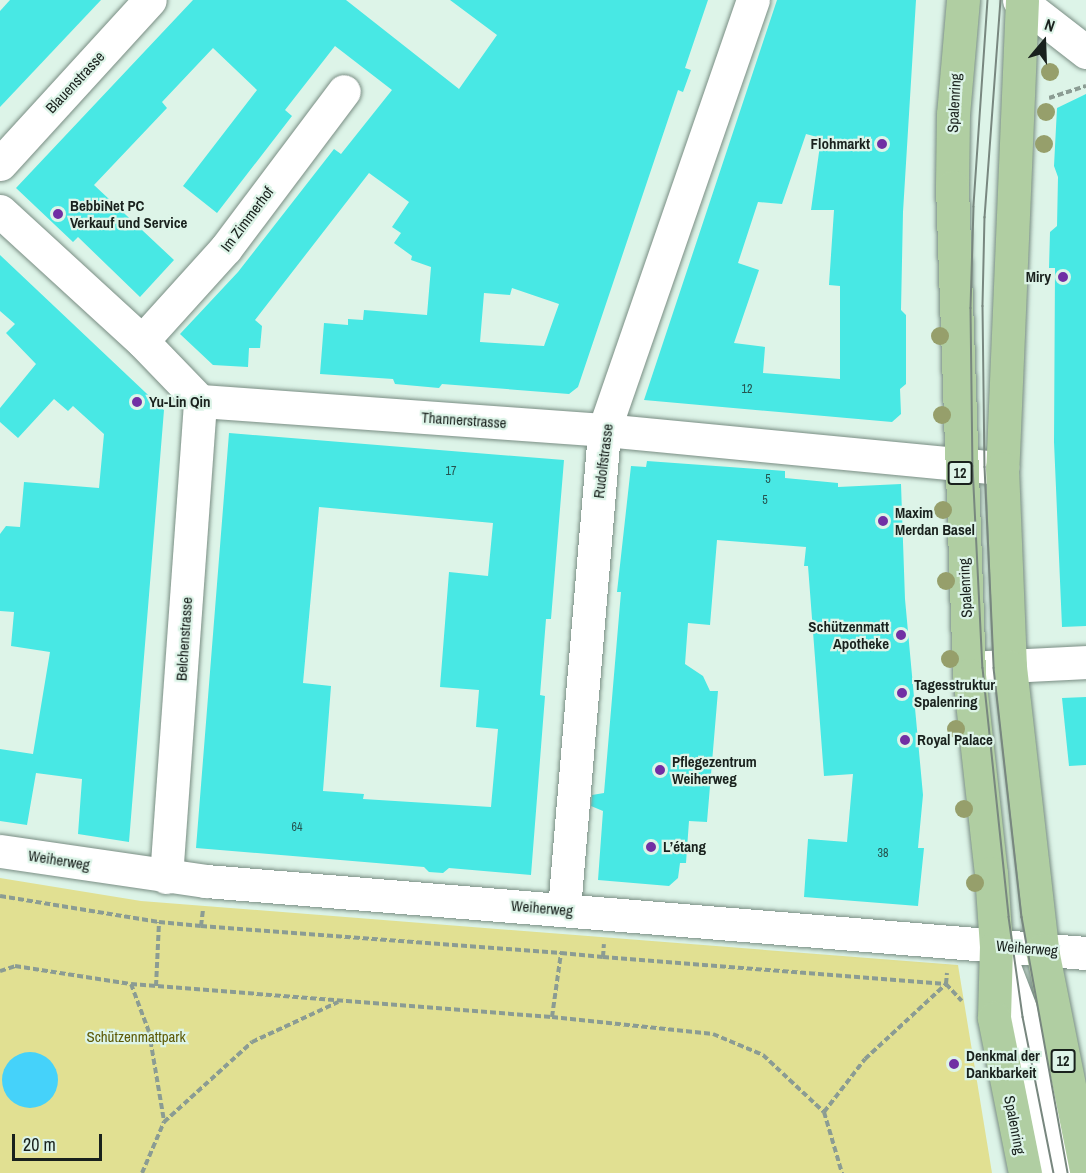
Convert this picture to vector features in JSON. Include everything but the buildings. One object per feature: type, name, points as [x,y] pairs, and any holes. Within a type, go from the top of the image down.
[{"type":"main road","name":"Spalenring","points":[[963,0],[952,147],[960,465],[969,669],[996,946],[994,1018],[1025,1173]]},
{"type":"main road","name":"12","points":[[1021,1],[1010,213],[1002,468],[1010,667],[1042,950],[1086,1171]]},
{"type":"street","name":"Blauenstrasse","points":[[0,164],[150,0]]},
{"type":"street","name":"Rudolfstrasse","points":[[564,909],[604,430],[753,0]]},
{"type":"street","points":[[1021,1],[1086,52]]},
{"type":"street","name":"Im Zimmerhof","points":[[142,341],[226,248],[344,91]]},
{"type":"street","points":[[0,211],[142,341],[200,401]]},
{"type":"street","name":"Thannerstrasse","points":[[200,401],[604,430],[1002,468]]},
{"type":"street","name":"Belchenstrasse","points":[[166,878],[200,401]]},
{"type":"street","points":[[969,669],[1086,662]]},
{"type":"street","name":"Weiherweg","points":[[0,850],[166,878],[206,882],[564,909],[1086,953]]},
{"type":"street","points":[[996,946],[1029,1032],[1058,1173]]},
{"type":"path","points":[[1046,98],[1056,98],[1086,86]]},
{"type":"path","points":[[201,926],[206,882]]},
{"type":"path","points":[[0,896],[159,922],[201,926],[946,984],[865,1059],[824,1112]]},
{"type":"path","points":[[603,957],[607,914]]},
{"type":"path","points":[[156,986],[159,922]]},
{"type":"path","points":[[552,1017],[561,953]]},
{"type":"path","points":[[0,971],[15,966],[130,984],[552,1017],[713,1034],[763,1055],[824,1112],[842,1173]]},
{"type":"path","points":[[130,984],[149,1032],[164,1122]]},
{"type":"path","points":[[142,1173],[164,1122],[252,1042],[340,1001]]},
{"type":"green space","name":"Schützenmattpark","points":[[0,878],[141,901],[958,965],[992,1173],[0,1173]]},
{"type":"water","points":[[30,1052],[41,1054],[50,1060],[56,1069],[58,1080],[56,1091],[50,1100],[41,1106],[30,1108],[19,1106],[10,1100],[4,1091],[2,1080],[4,1069],[10,1060],[19,1054]]},
{"type":"tram line","points":[[988,0],[974,207],[971,308],[973,466],[983,668],[1009,917],[1023,1017],[1054,1173]]},
{"type":"tram line","points":[[1001,0],[985,217],[983,306],[985,467],[994,668],[1022,917],[1068,1173]]},
{"type":"place","name":"Flohmarkt","points":[[882,144]]},
{"type":"place","name":"BebbiNet PC Verkauf und Service","points":[[58,214]]},
{"type":"place","name":"Miry","points":[[1063,277]]},
{"type":"place","name":"Yu-Lin Qin","points":[[137,402]]},
{"type":"place","name":"Maxim Merdan Basel","points":[[883,521]]},
{"type":"place","name":"Schützenmatt Apotheke","points":[[901,635]]},
{"type":"place","name":"Tagesstruktur Spalenring","points":[[902,693]]},
{"type":"place","name":"Royal Palace","points":[[905,740]]},
{"type":"place","name":"Pflegezentrum Weiherweg","points":[[660,770]]},
{"type":"place","name":"L’étang","points":[[651,847]]},
{"type":"place","name":"Denkmal der Dankbarkeit","points":[[954,1064]]}]
